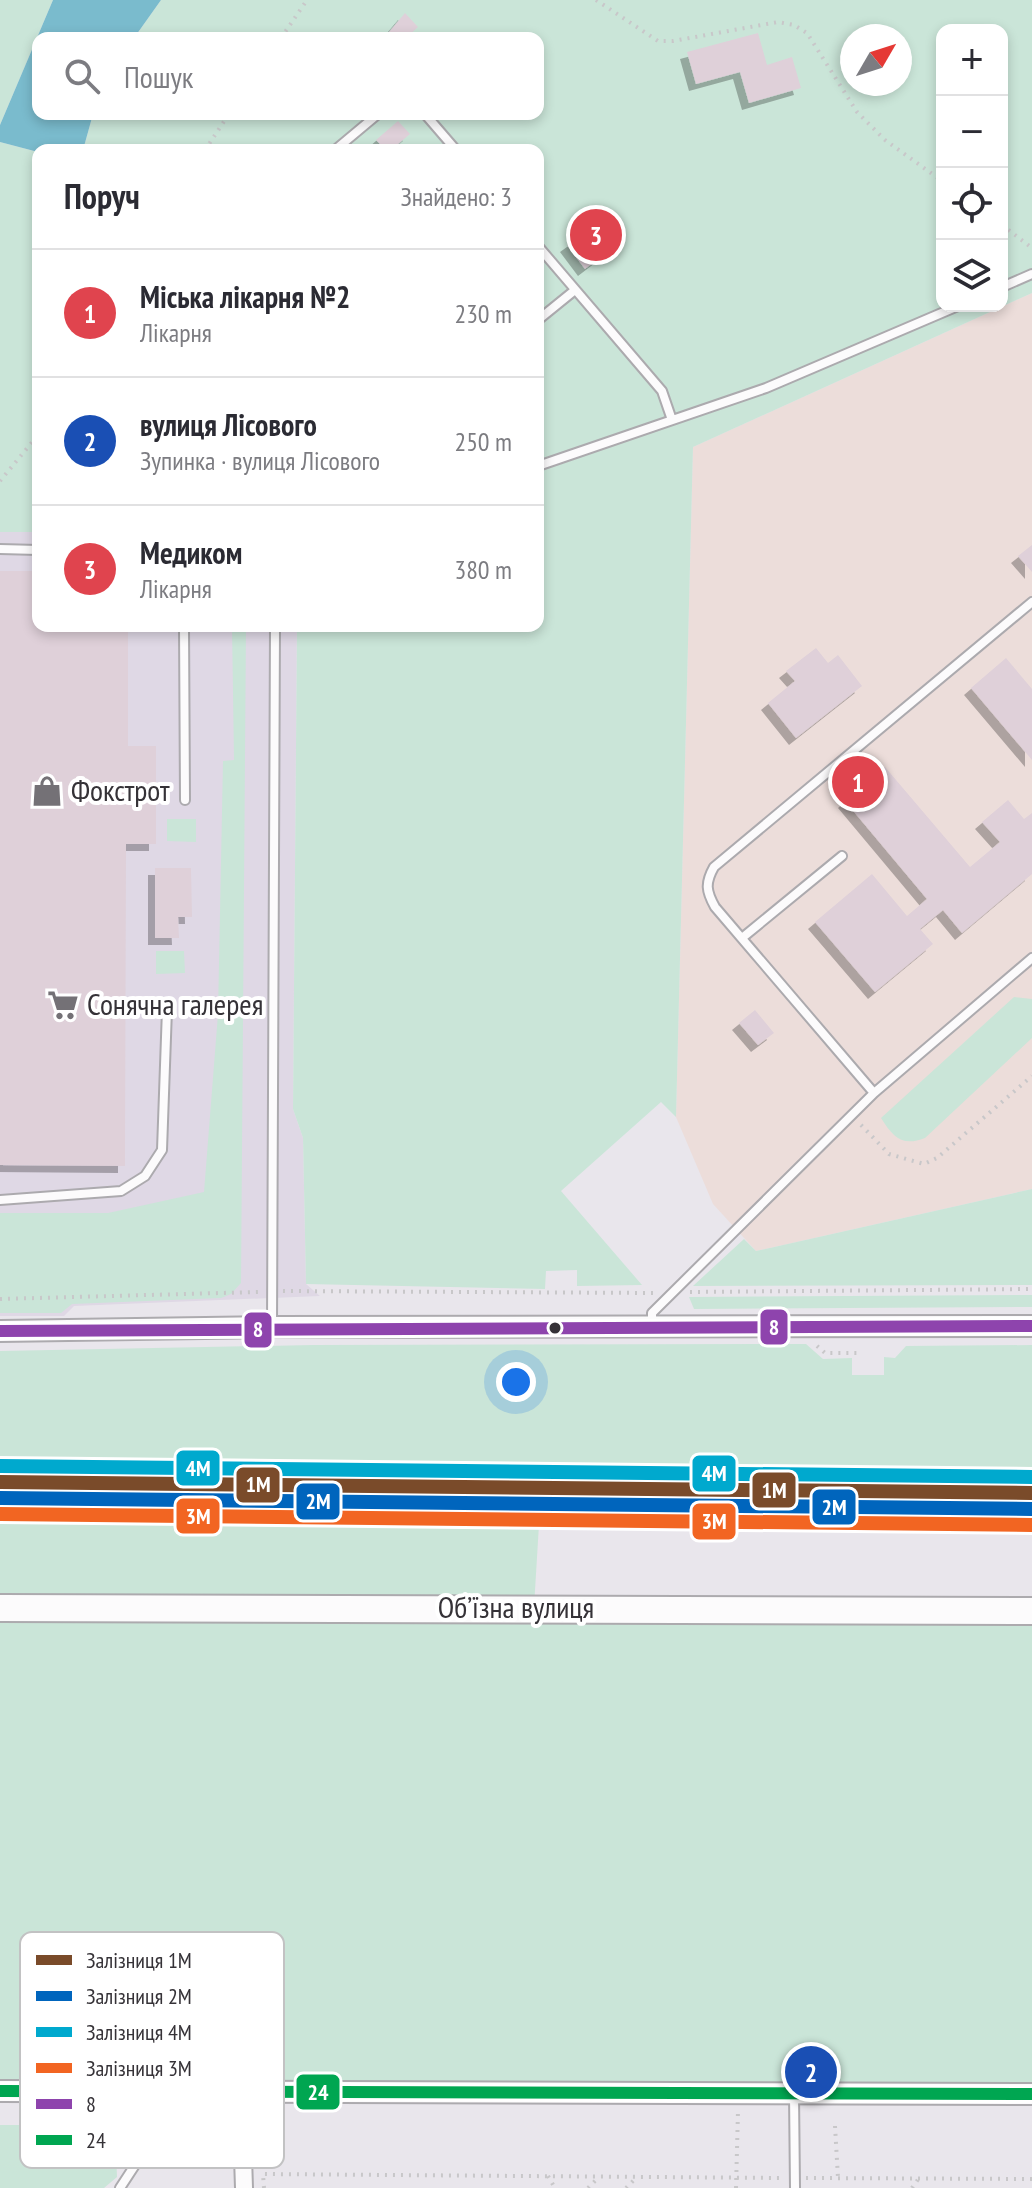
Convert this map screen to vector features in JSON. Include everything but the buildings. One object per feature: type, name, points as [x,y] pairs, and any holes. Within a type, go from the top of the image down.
[{"type":"main road","name":"Обʼїзна вулиця","points":[[0,1608],[1032,1611]]},
{"type":"street","points":[[0,1331],[272,1327],[1032,1326]]},
{"type":"street","points":[[0,2091],[20,2091]]},
{"type":"street","points":[[284,2092],[1032,2094]]},
{"type":"street","points":[[243,2168],[244,2188]]},
{"type":"lane","points":[[342,144],[371,120]]},
{"type":"lane","points":[[430,120],[451,144]]},
{"type":"lane","points":[[544,253],[662,391],[672,420]]},
{"type":"lane","points":[[1008,284],[1032,274]]},
{"type":"lane","points":[[544,315],[575,290]]},
{"type":"lane","points":[[544,464],[766,388],[944,312]]},
{"type":"lane","points":[[0,549],[32,550]]},
{"type":"lane","points":[[874,1093],[707,894],[706,881],[714,867],[1032,602]]},
{"type":"lane","points":[[184,632],[185,800]]},
{"type":"lane","points":[[272,1327],[275,632]]},
{"type":"lane","points":[[742,938],[842,856]]},
{"type":"lane","points":[[652,1327],[652,1313],[852,1114],[1032,958]]},
{"type":"lane","points":[[0,1200],[121,1191],[145,1176],[162,1150],[167,1009]]},
{"type":"lane","points":[[794,2093],[794,2183]]},
{"type":"lane","points":[[120,2188],[133,2168]]},
{"type":"path","points":[[285,32],[307,0]]},
{"type":"path","points":[[596,0],[658,41],[778,22],[794,25],[807,33],[857,112],[885,140],[936,177]]},
{"type":"path","points":[[209,144],[225,120]]},
{"type":"path","points":[[1008,230],[1032,248]]},
{"type":"path","points":[[0,481],[32,442]]},
{"type":"path","points":[[852,1114],[889,1154],[924,1164],[937,1158],[1032,1076]]},
{"type":"path","points":[[0,1299],[273,1291],[673,1293],[1032,1289]]},
{"type":"path","points":[[815,1345],[825,1353],[861,1353]]},
{"type":"path","points":[[736,2188],[738,2093]]},
{"type":"path","points":[[835,2126],[838,2178]]},
{"type":"path","points":[[263,2168],[264,2188]]},
{"type":"path","points":[[263,2174],[736,2178],[794,2183],[838,2178],[1032,2179]]},
{"type":"path","points":[[548,2176],[555,2188]]},
{"type":"path","points":[[588,2188],[599,2177]]},
{"type":"path","points":[[626,2188],[637,2177]]},
{"type":"path","points":[[912,2188],[919,2178]]},
{"type":"shaded area","points":[[1032,293],[1032,1189],[756,1251],[713,1204],[676,1117],[693,447],[990,312],[1008,312],[1008,304]]},
{"type":"shaded area","points":[[0,532],[32,532],[32,632],[297,632],[293,1109],[303,1138],[306,1284],[320,1296],[74,1306],[64,1316],[0,1316]]},
{"type":"shaded area","points":[[542,1475],[1032,1482],[1032,1512],[0,1502]]},
{"type":"green space","points":[[0,0],[53,0],[39,32],[32,32],[32,50],[0,125]]},
{"type":"green space","points":[[161,0],[1032,0],[1032,293],[1008,304],[1008,24],[936,24],[936,312],[990,312],[693,447],[676,1117],[661,1102],[561,1191],[642,1285],[577,1286],[577,1270],[546,1271],[545,1289],[306,1284],[303,1138],[293,1109],[297,632],[544,632],[544,144],[85,144],[91,120],[544,120],[544,32],[138,32]]},
{"type":"green space","points":[[0,142],[32,150],[32,532],[0,532]]},
{"type":"green space","points":[[232,632],[246,632],[241,1283],[231,1294],[221,1298],[72,1304],[61,1313],[0,1313],[0,1213],[108,1213],[204,1192],[218,1014],[223,761],[234,760]]},
{"type":"green space","points":[[167,819],[196,819],[196,842],[167,841]]},
{"type":"green space","points":[[156,951],[184,951],[185,973],[156,974]]},
{"type":"green space","points":[[1014,997],[1032,999],[1032,1038],[925,1138],[904,1141],[894,1135],[881,1118]]},
{"type":"green space","points":[[1032,1189],[1032,1285],[693,1286],[744,1239],[756,1251]]},
{"type":"green space","points":[[1032,1295],[1032,1307],[694,1309],[689,1297]]},
{"type":"green space","points":[[806,1344],[823,1359],[852,1358],[852,1375],[884,1375],[884,1357],[895,1358],[906,1346],[1032,1345],[1032,1482],[542,1475],[534,1607],[1032,1611],[1032,2094],[284,2092],[284,1932],[20,1932],[20,2091],[0,2091],[0,1351],[313,1345]]},
{"type":"green space","points":[[0,2125],[20,2125],[20,2168],[117,2168],[117,2177],[104,2188],[0,2188]]},
{"type":"water","points":[[53,0],[161,0],[138,32],[39,32]]},
{"type":"water","points":[[32,50],[32,120],[91,120],[85,144],[32,144],[32,150],[0,142],[0,125]]},
{"type":"rail line","name":"4М","points":[[0,1466],[1032,1477]]},
{"type":"rail line","name":"1М","points":[[0,1482],[1032,1493]]},
{"type":"rail line","name":"2М","points":[[0,1498],[1032,1509]]},
{"type":"rail line","name":"3М","points":[[0,1514],[1032,1525]]},
{"type":"transit line","name":"8","points":[[0,1331],[1032,1326]]},
{"type":"transit line","name":"24","points":[[0,2091],[20,2091]]},
{"type":"transit line","name":"24","points":[[284,2092],[1032,2094]]},
{"type":"place","name":"Медиком","points":[[596,235]]},
{"type":"place","name":"Міська лікарня №2","points":[[858,782]]},
{"type":"place","name":"Фокстрот","points":[[47,791]]},
{"type":"place","name":"Сонячна галерея","points":[[63,1005]]},
{"type":"place","name":"вулиця Лісового","points":[[811,2072]]}]
